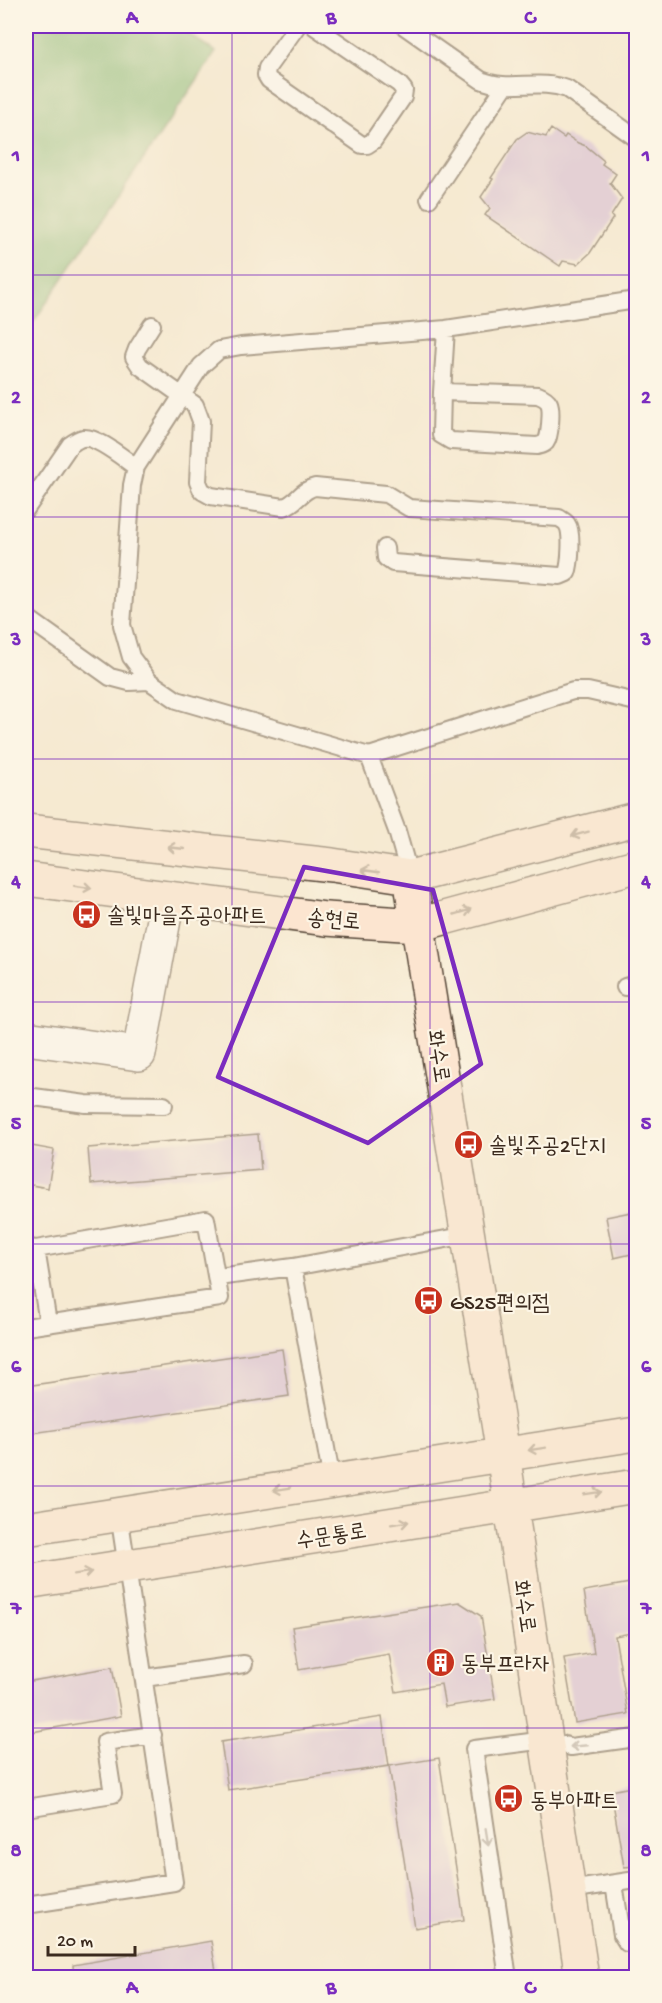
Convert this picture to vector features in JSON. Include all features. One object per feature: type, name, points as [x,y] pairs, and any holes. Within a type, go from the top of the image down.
[{"type":"street","points":[[26,831],[333,865],[410,877],[636,819]]},
{"type":"street","name":"송현로","points":[[26,879],[326,919],[418,926],[636,866]]},
{"type":"street","name":"화수로","points":[[410,877],[503,1454],[582,1977]]},
{"type":"street","points":[[26,1038],[139,1054],[168,898]]},
{"type":"street","points":[[26,1529],[636,1434]]},
{"type":"street","name":"수문통로","points":[[26,1582],[636,1486]]},
{"type":"lane","points":[[297,26],[267,68],[266,75],[269,80],[362,145],[367,145],[373,141],[403,97],[404,90],[399,84],[314,26]]},
{"type":"lane","points":[[404,26],[481,80],[492,85],[557,86],[567,89],[636,138]]},
{"type":"lane","points":[[429,199],[505,86]]},
{"type":"lane","points":[[636,300],[446,329],[241,346],[219,350],[201,366],[136,467],[132,485],[122,625],[131,657],[149,681],[177,700],[369,756],[573,691],[588,691],[636,702]]},
{"type":"lane","points":[[152,325],[134,357],[140,366],[195,405],[201,421],[198,482],[202,491],[212,496],[284,507],[290,506],[307,489],[315,487],[386,494],[409,508],[560,518],[567,523],[569,530],[570,566],[567,573],[560,576],[393,563],[386,558],[386,548]]},
{"type":"lane","points":[[442,392],[538,395],[545,398],[551,408],[547,440],[537,446],[451,441],[441,435],[440,430],[442,392],[446,329]]},
{"type":"lane","points":[[26,509],[70,445],[77,440],[85,437],[94,440],[136,467]]},
{"type":"lane","points":[[26,617],[110,677],[129,682],[149,681]]},
{"type":"lane","points":[[369,756],[397,831],[410,877]]},
{"type":"lane","points":[[26,1096],[86,1104],[164,1105]]},
{"type":"lane","points":[[26,1327],[220,1298],[207,1219],[31,1248],[48,1323]]},
{"type":"lane","points":[[218,1277],[293,1267],[468,1235]]},
{"type":"lane","points":[[293,1267],[332,1481]]},
{"type":"lane","points":[[26,1905],[174,1882],[119,1514]]},
{"type":"lane","points":[[144,1678],[244,1664]]},
{"type":"lane","points":[[26,1808],[114,1794],[105,1742],[153,1735]]},
{"type":"lane","points":[[508,1977],[474,1749],[546,1740],[571,1747],[636,1738]]},
{"type":"lane","points":[[569,1890],[636,1880]]},
{"type":"lane","points":[[614,1884],[622,1935],[627,1943],[636,1945]]},
{"type":"highlighted area","points":[[304,867],[433,890],[481,1064],[368,1143],[218,1077]]},
{"type":"green space","points":[[26,26],[176,26],[216,52],[26,333]]},
{"type":"building","points":[[551,129],[564,138],[566,135],[586,146],[604,161],[602,164],[616,174],[610,183],[622,199],[611,216],[613,218],[590,253],[578,264],[563,261],[560,266],[485,215],[490,208],[481,197],[517,139],[527,132],[546,137]]},
{"type":"building","points":[[258,1134],[261,1170],[91,1184],[88,1148]]},
{"type":"building","points":[[26,1145],[54,1150],[48,1188],[26,1184]]},
{"type":"building","points":[[636,1211],[636,1253],[614,1258],[606,1217]]},
{"type":"building","points":[[282,1349],[289,1396],[26,1434],[26,1386]]},
{"type":"building","points":[[636,1582],[636,1632],[615,1636],[628,1714],[575,1723],[564,1658],[594,1653],[584,1591]]},
{"type":"building","name":"동부프라자","points":[[459,1602],[481,1616],[495,1699],[445,1707],[441,1684],[396,1692],[389,1654],[299,1670],[292,1627]]},
{"type":"building","points":[[112,1667],[121,1716],[26,1733],[26,1682]]},
{"type":"building","points":[[382,1717],[389,1766],[228,1790],[221,1742]]},
{"type":"building","points":[[439,1758],[464,1920],[415,1928],[389,1766]]},
{"type":"building","points":[[636,1786],[636,1866],[624,1867],[611,1791]]},
{"type":"building","points":[[211,1941],[217,1977],[74,1977],[73,1965]]},
{"type":"place","name":"솔빛마을주공아파트","points":[[86,914]]},
{"type":"place","name":"솔빛주공2단지","points":[[468,1144]]},
{"type":"place","name":"GS25편의점","points":[[429,1301]]},
{"type":"place","name":"동부프라자","points":[[440,1662]]},
{"type":"place","name":"동부아파트","points":[[509,1799]]}]
